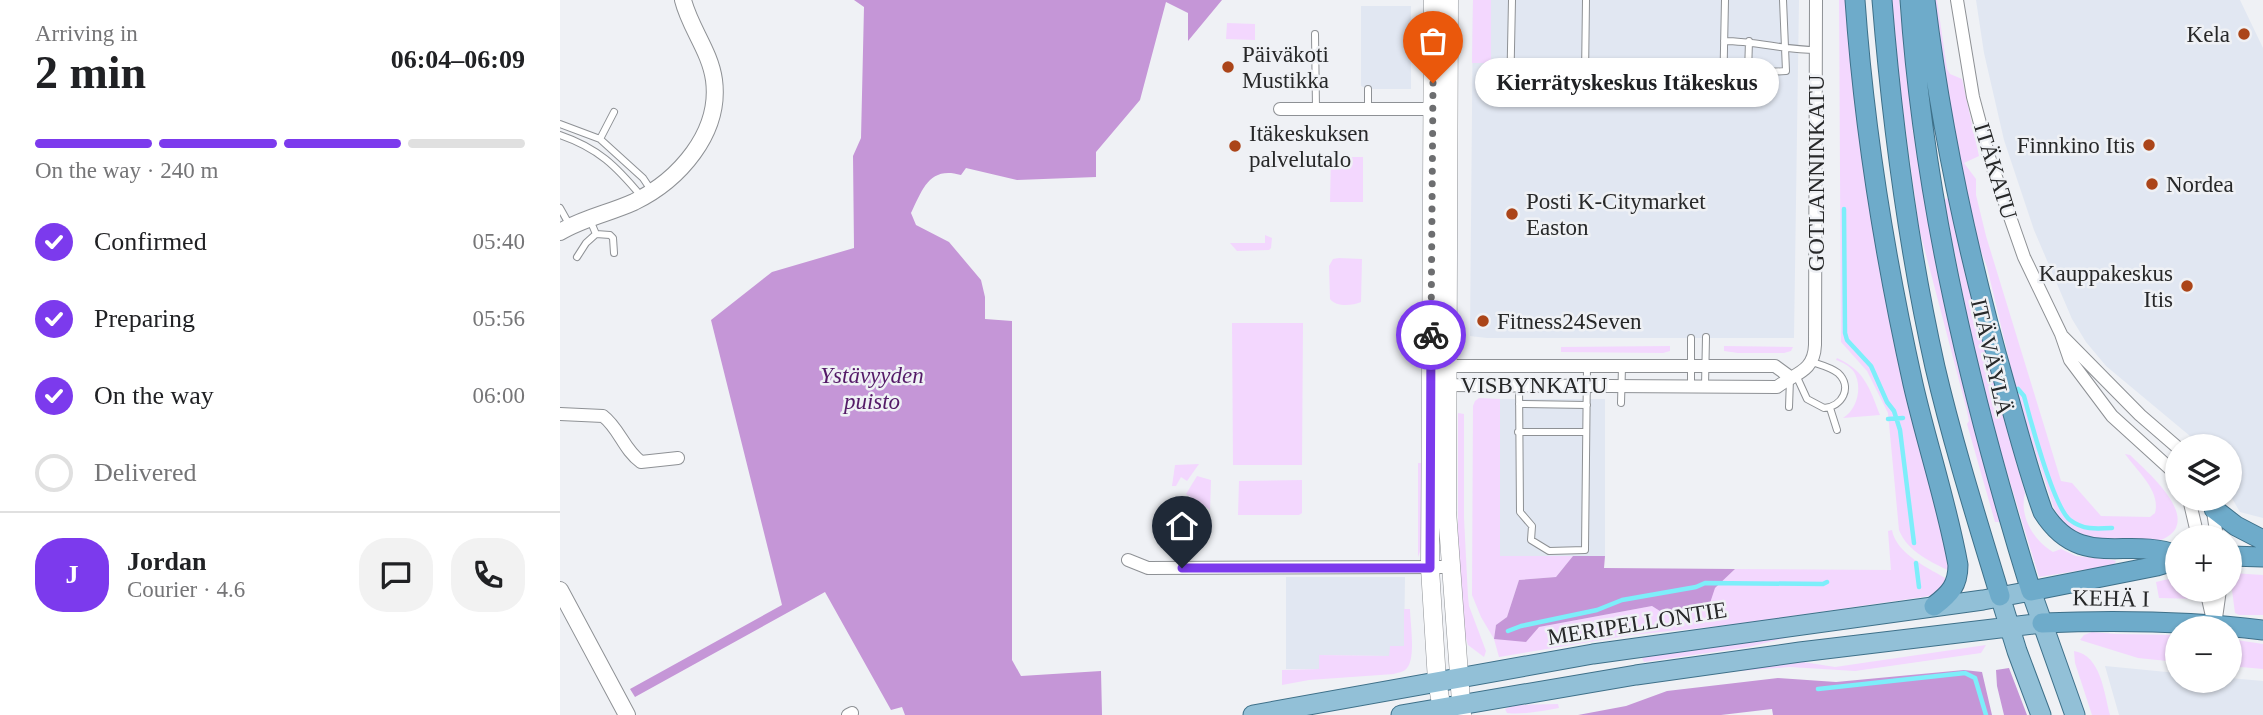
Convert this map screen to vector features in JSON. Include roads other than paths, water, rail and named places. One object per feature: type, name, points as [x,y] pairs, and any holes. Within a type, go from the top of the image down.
[{"type":"highway","points":[[1855,0],[1860,69],[1880,219],[1913,385],[1958,565],[1955,587],[1934,606]]},
{"type":"highway","points":[[1882,0],[1896,141],[1911,243],[1935,366],[1965,481],[2000,596]]},
{"type":"highway","name":"ITÄVÄYLÄ","points":[[1910,0],[1927,148],[1966,363],[1996,478],[2031,591]]},
{"type":"highway","points":[[1925,0],[1933,66],[1967,238],[1997,358],[2043,512],[2059,532],[2079,545],[2102,549],[2165,551]]},
{"type":"highway","points":[[2219,511],[2228,521],[2263,540]]},
{"type":"highway","points":[[2242,556],[2263,557]]},
{"type":"highway","name":"KEHÄ I","points":[[2031,591],[2165,562]]},
{"type":"highway","name":"KEHÄ I","points":[[2042,623],[2081,621],[2165,624]]},
{"type":"highway","name":"KEHÄ I","points":[[2242,628],[2263,630]]},
{"type":"main road","points":[[1433,0],[1441,109],[1447,366],[1447,511],[1458,678],[1452,711]]},
{"type":"main road","points":[[1449,0],[1441,109],[1431,376],[1423,458],[1437,681],[1452,711]]},
{"type":"main road","name":"MERIPELLONTIE","points":[[1253,715],[1671,642],[2031,591]]},
{"type":"main road","name":"ITÄVÄYLÄ","points":[[2031,591],[2075,715]]},
{"type":"main road","points":[[2000,596],[2041,715]]},
{"type":"main road","points":[[1402,715],[1452,711],[1636,675],[2042,623]]},
{"type":"street","points":[[565,229],[647,194],[674,175],[703,137],[713,109],[713,79],[710,64],[683,0]]},
{"type":"street","name":"GOTLANNINKATU","points":[[1812,362],[1815,345],[1816,0]]},
{"type":"street","name":"ITÄKATU","points":[[1957,0],[1973,97],[1989,157],[2024,257],[2061,334],[2070,360],[2099,401],[2125,429],[2165,464]]},
{"type":"street","points":[[1280,109],[1441,109]]},
{"type":"street","name":"ITÄKATU","points":[[2061,334],[2140,415],[2165,437]]},
{"type":"street","name":"VISBYNKATU","points":[[1793,376],[1775,366],[1447,366],[1431,376],[1447,385],[1777,387],[1793,376],[1812,362]]},
{"type":"street","points":[[560,414],[603,416],[614,426],[635,458],[641,462],[678,458]]},
{"type":"street","points":[[1128,560],[1148,568],[1451,567]]},
{"type":"street","points":[[561,596],[627,715]]},
{"type":"lane","points":[[1510,97],[1512,0]]},
{"type":"lane","points":[[1585,76],[1586,0]]},
{"type":"lane","points":[[1723,97],[1725,0]]},
{"type":"lane","points":[[1749,41],[1748,73],[1786,71],[1783,0]]},
{"type":"lane","points":[[1315,34],[1316,109]]},
{"type":"lane","points":[[1724,41],[1749,41],[1786,49],[1816,50]]},
{"type":"lane","points":[[1512,76],[1723,76]]},
{"type":"lane","points":[[1368,89],[1368,109]]},
{"type":"lane","points":[[600,139],[614,112]]},
{"type":"lane","points":[[560,124],[600,139],[643,178],[647,194]]},
{"type":"lane","points":[[560,135],[584,143],[595,150],[647,194]]},
{"type":"lane","points":[[560,208],[565,229]]},
{"type":"lane","points":[[590,218],[596,234]]},
{"type":"lane","points":[[578,257],[586,243],[596,234],[603,233],[613,238],[614,253]]},
{"type":"lane","points":[[1705,386],[1706,337]]},
{"type":"lane","points":[[1690,338],[1691,385]]},
{"type":"lane","points":[[1793,376],[1807,399],[1824,408],[1838,404],[1843,398],[1844,382],[1839,374],[1828,367],[1812,362]]},
{"type":"lane","points":[[1519,384],[1520,512],[1532,526],[1531,540],[1549,551],[1585,550],[1587,366]]},
{"type":"lane","points":[[1621,404],[1622,366]]},
{"type":"lane","points":[[1789,407],[1793,376]]},
{"type":"lane","points":[[1518,404],[1587,405]]},
{"type":"lane","points":[[1830,408],[1838,430]]},
{"type":"lane","points":[[1518,432],[1586,432]]},
{"type":"waterway","points":[[1844,209],[1845,333],[1847,340],[1871,366],[1887,402],[1894,411],[1900,430],[1914,543]]},
{"type":"waterway","points":[[2018,389],[2024,396],[2043,462],[2064,512],[2080,526],[2112,528]]},
{"type":"waterway","points":[[1888,419],[1903,418]]},
{"type":"waterway","points":[[1916,563],[1919,587]]},
{"type":"waterway","points":[[1508,631],[1597,610],[1622,600],[1696,587],[1705,583],[1827,582]]},
{"type":"waterway","points":[[1818,689],[1965,673],[1975,678],[1986,715]]},
{"type":"place","name":"Kela","points":[[2244,34]]},
{"type":"place","name":"Päiväkoti Mustikka","points":[[1228,67]]},
{"type":"place","name":"Kierrätyskeskus Itäkeskus","points":[[1433,83]]},
{"type":"place","name":"Finnkino Itis","points":[[2149,145]]},
{"type":"place","name":"Itäkeskuksen palvelutalo","points":[[1235,146]]},
{"type":"place","name":"Nordea","points":[[2152,184]]},
{"type":"place","name":"Posti K-Citymarket Easton","points":[[1512,214]]},
{"type":"place","name":"Kauppakeskus Itis","points":[[2187,286]]},
{"type":"place","name":"Fitness24Seven","points":[[1483,321]]},
{"type":"park label","name":"Ystävyyden puisto","points":[[872,388]]}]
